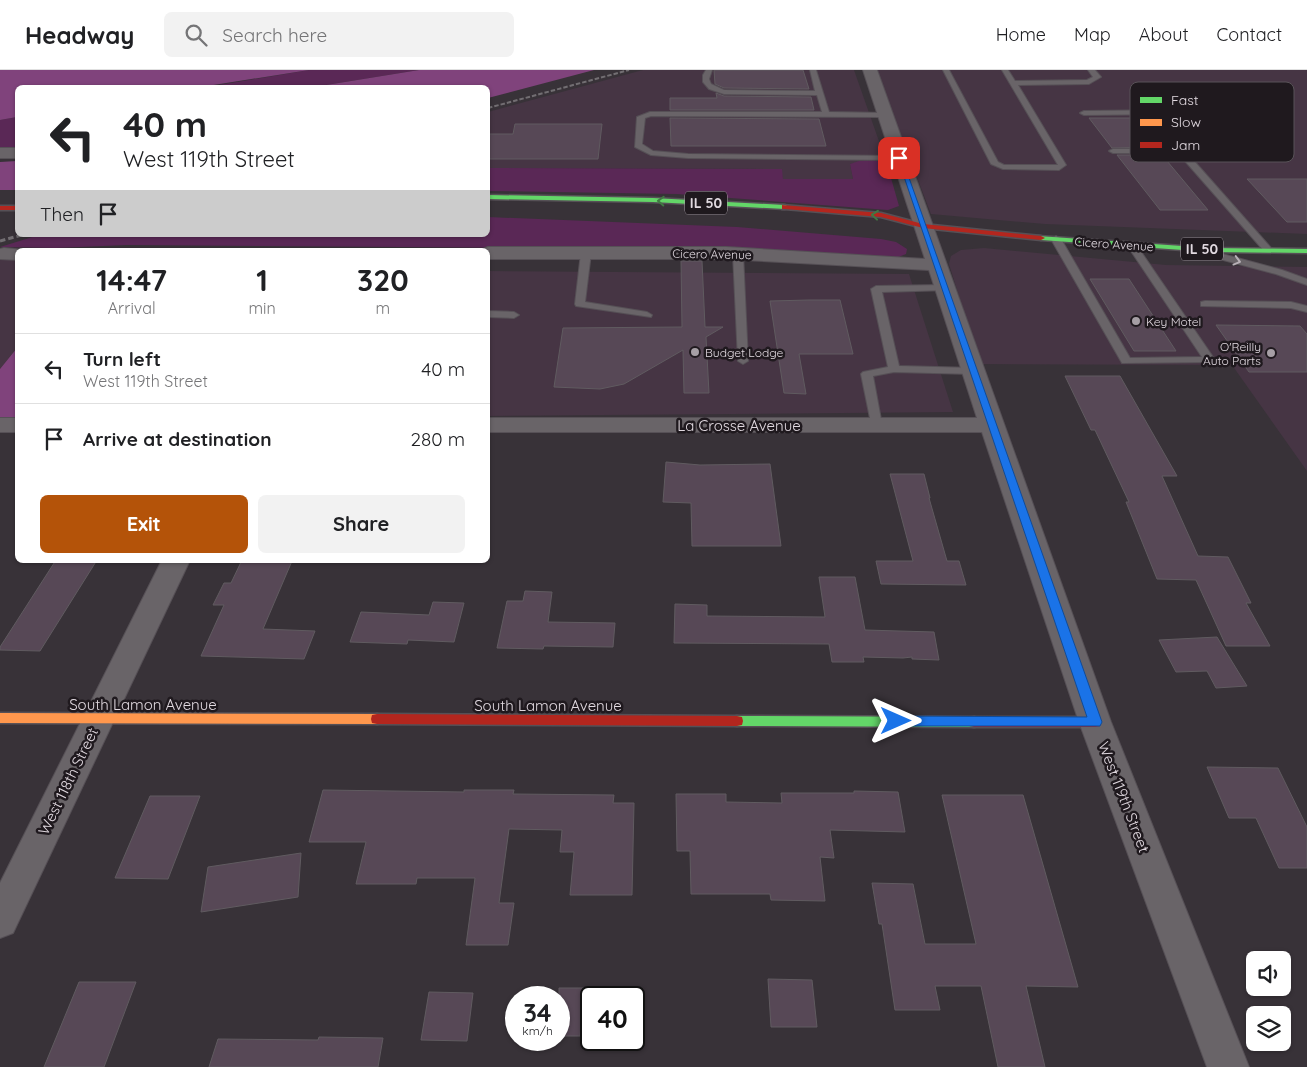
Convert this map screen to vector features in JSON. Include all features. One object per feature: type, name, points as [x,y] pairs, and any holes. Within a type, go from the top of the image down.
[{"type":"main road","name":"Cicero Avenue","points":[[490,197],[654,200],[756,205],[881,215],[910,228],[1132,245],[1307,251]]},
{"type":"main road","points":[[1,208],[15,208]]},
{"type":"main road","name":"South Lamon Avenue","points":[[0,718],[1095,722]]},
{"type":"street","name":"West 119th Street","points":[[870,70],[899,158],[910,228],[940,276],[1095,722],[1228,1067]]},
{"type":"street","points":[[0,153],[15,153]]},
{"type":"street","name":"Cicero Avenue","points":[[490,253],[738,254],[940,276]]},
{"type":"street","points":[[0,425],[15,425]]},
{"type":"street","name":"La Crosse Avenue","points":[[490,425],[991,425]]},
{"type":"street","name":"West 118th Street","points":[[0,921],[175,563]]},
{"type":"lane","points":[[710,70],[706,77],[707,85],[712,90],[724,92],[820,93]]},
{"type":"lane","points":[[813,70],[826,115]]},
{"type":"lane","points":[[946,70],[996,164],[1003,167],[1059,168],[1062,165],[1005,70]]},
{"type":"lane","points":[[1013,83],[1089,82],[1097,77],[1091,70]]},
{"type":"lane","points":[[1084,113],[1130,112]]},
{"type":"lane","points":[[885,115],[650,114],[640,117],[638,145],[650,153],[688,156],[899,158]]},
{"type":"lane","points":[[1113,151],[1130,151]]},
{"type":"lane","points":[[1190,162],[1268,250]]},
{"type":"lane","points":[[1056,239],[1126,361],[1210,360],[1132,245]]},
{"type":"lane","points":[[1190,248],[1279,272],[1307,282]]},
{"type":"lane","points":[[586,253],[580,304],[647,315]]},
{"type":"lane","points":[[738,254],[744,361]]},
{"type":"lane","points":[[894,369],[876,289],[940,276]]},
{"type":"lane","points":[[1205,304],[1291,305],[1307,309]]},
{"type":"lane","points":[[490,314],[514,315]]},
{"type":"lane","points":[[876,425],[867,374],[894,369],[972,371]]},
{"type":"shaded area","points":[[0,70],[309,70],[214,85],[15,85],[15,117],[0,120]]},
{"type":"shaded area","points":[[309,70],[419,70],[326,85],[219,85]]},
{"type":"shaded area","points":[[419,70],[594,70],[490,97],[490,85],[326,85]]},
{"type":"shaded area","points":[[643,70],[854,70],[887,164],[874,160],[850,164],[853,179],[783,179],[781,169],[490,168],[490,111]]},
{"type":"shaded area","points":[[876,70],[1307,70],[1307,234],[1045,224],[931,214]]},
{"type":"shaded area","points":[[15,117],[15,150],[0,150],[0,120]]},
{"type":"shaded area","points":[[874,160],[887,164],[899,206],[888,210],[677,194],[490,191],[490,168],[782,169],[783,179],[853,179],[850,164]]},
{"type":"shaded area","points":[[15,161],[15,190],[0,190],[0,162]]},
{"type":"shaded area","points":[[490,217],[737,227],[881,239],[896,242],[907,249],[906,254],[896,258],[877,258],[791,251],[673,249],[127,245],[56,248],[0,247],[32,237],[490,237]]},
{"type":"shaded area","points":[[984,248],[1166,265],[1307,267],[1307,471],[1232,365],[980,364],[949,264],[951,256],[961,250]]},
{"type":"shaded area","points":[[0,258],[15,258],[15,350],[0,369]]},
{"type":"shaded area","points":[[490,271],[909,274],[953,412],[490,416]]},
{"type":"shaded area","points":[[15,350],[15,417],[0,417],[0,369]]},
{"type":"building","points":[[714,70],[803,70],[809,89],[724,88],[715,84]]},
{"type":"building","points":[[716,93],[724,96],[811,97],[814,110],[670,110],[670,98],[717,98]]},
{"type":"building","points":[[670,118],[819,119],[826,146],[671,146]]},
{"type":"building","points":[[1089,118],[1130,118],[1130,148],[1112,148]]},
{"type":"building","points":[[515,124],[602,124],[598,159],[490,159],[490,134],[513,134]]},
{"type":"building","points":[[1117,155],[1130,155],[1130,162],[1168,162],[1208,210],[1160,210]]},
{"type":"building","points":[[1247,179],[1307,179],[1307,222],[1287,222]]},
{"type":"building","points":[[681,261],[702,261],[705,327],[723,327],[706,337],[709,393],[684,393],[683,350],[624,384],[600,389],[554,387],[563,328],[682,327]]},
{"type":"building","name":"Key Motel","points":[[1090,279],[1129,279],[1176,351],[1134,351]]},
{"type":"building","points":[[840,300],[853,354],[799,354],[806,394],[784,393],[770,301]]},
{"type":"building","name":"O'Reilly Auto Parts","points":[[1216,325],[1300,326],[1307,334],[1307,372],[1249,372]]},
{"type":"building","points":[[1065,376],[1120,376],[1177,476],[1162,476],[1198,556],[1228,557],[1251,603],[1246,603],[1270,646],[1226,646],[1196,580],[1157,579],[1126,502],[1129,502],[1095,430],[1091,430]]},
{"type":"building","points":[[666,462],[700,465],[770,464],[781,546],[692,546],[691,503],[663,502]]},
{"type":"building","points":[[890,474],[924,474],[947,561],[959,561],[966,585],[881,584],[876,561],[913,561]]},
{"type":"building","points":[[54,563],[95,563],[40,651],[0,650],[0,647]]},
{"type":"building","points":[[241,563],[291,563],[263,629],[315,631],[304,659],[201,656],[224,605],[213,605],[224,583],[231,583]]},
{"type":"building","points":[[819,577],[855,577],[865,630],[934,632],[939,660],[912,659],[912,657],[863,657],[864,662],[832,662],[829,644],[674,643],[675,604],[707,605],[707,616],[825,617]]},
{"type":"building","points":[[525,591],[552,592],[548,622],[615,623],[613,647],[544,646],[543,649],[497,648],[507,601],[523,601]]},
{"type":"building","points":[[433,602],[464,603],[454,642],[408,640],[407,644],[350,642],[361,612],[429,615]]},
{"type":"building","points":[[1217,637],[1247,686],[1216,688],[1207,671],[1176,672],[1159,640]]},
{"type":"building","points":[[1207,767],[1278,768],[1307,827],[1307,868],[1279,868],[1256,818],[1229,818]]},
{"type":"building","points":[[323,790],[464,792],[464,790],[514,790],[513,794],[614,795],[613,803],[634,803],[632,895],[570,895],[574,852],[560,852],[562,830],[509,829],[499,903],[514,903],[508,945],[466,945],[475,878],[417,878],[416,884],[356,884],[366,842],[309,842]]},
{"type":"building","points":[[854,791],[898,792],[905,832],[830,830],[834,858],[820,857],[825,901],[771,900],[770,894],[691,894],[690,851],[677,851],[676,794],[726,794],[726,802],[782,803],[781,793],[854,793]]},
{"type":"building","points":[[942,795],[1023,795],[1078,987],[1026,986],[1045,1067],[998,1067],[981,986],[935,986],[940,1010],[895,1010],[882,924],[879,924],[872,883],[913,884],[925,944],[976,944]]},
{"type":"building","points":[[150,796],[200,796],[168,879],[115,878]]},
{"type":"building","points":[[301,853],[298,897],[201,912],[208,867]]},
{"type":"building","points":[[768,979],[812,980],[817,1027],[771,1027]]},
{"type":"building","points":[[79,982],[136,982],[104,1067],[44,1067]]},
{"type":"building","points":[[570,988],[580,988],[580,1036],[570,1036]]},
{"type":"building","points":[[429,992],[473,993],[467,1041],[421,1040]]},
{"type":"building","points":[[319,1037],[383,1038],[378,1067],[209,1067],[218,1039],[318,1040]]},
{"type":"railway","points":[[490,107],[629,70]]},
{"type":"railway","points":[[0,241],[15,237]]},
{"type":"traffic: fast","points":[[490,197],[653,200],[785,207]]},
{"type":"traffic: fast","points":[[1041,238],[1211,250],[1307,251]]},
{"type":"traffic: fast","points":[[737,721],[974,722]]},
{"type":"traffic: slow","points":[[0,718],[377,719]]},
{"type":"traffic: jam","points":[[785,207],[881,215],[923,226],[1041,238]]},
{"type":"traffic: jam","points":[[0,208],[15,208]]},
{"type":"traffic: jam","points":[[377,719],[737,721]]},
{"type":"traffic: jam","points":[[974,722],[1095,722]]},
{"type":"place","name":"Key Motel","points":[[1136,321]]},
{"type":"place","name":"Budget Lodge","points":[[695,352]]},
{"type":"place","name":"O'Reilly Auto Parts","points":[[1271,353]]},
{"type":"route","points":[[896,721],[1095,722],[899,158]]}]
